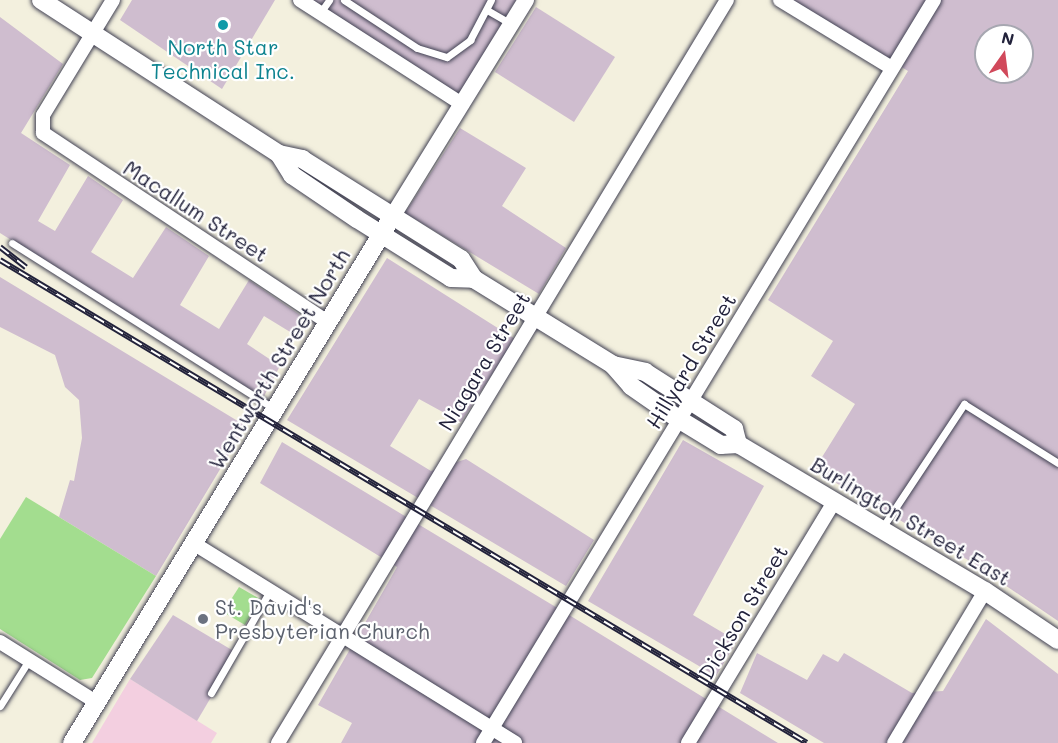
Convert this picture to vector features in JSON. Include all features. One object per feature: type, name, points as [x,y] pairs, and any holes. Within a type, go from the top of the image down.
[{"type":"main road","name":"Burlington Street East","points":[[41,0],[279,154],[302,159],[461,259],[474,279],[614,365],[645,372],[734,429],[738,444]]},
{"type":"main road","name":"Burlington Street East","points":[[279,154],[292,176],[382,234],[451,278],[474,279]]},
{"type":"main road","name":"Wentworth Street North","points":[[72,743],[392,217]]},
{"type":"main road","name":"Burlington Street East","points":[[614,365],[631,386],[680,420],[722,445],[738,444],[986,591],[1058,640]]},
{"type":"street","points":[[93,34],[113,0]]},
{"type":"street","points":[[300,0],[462,104]]},
{"type":"street","name":"Wentworth Street North","points":[[392,217],[526,0]]},
{"type":"street","name":"Niagara Street","points":[[278,743],[727,0]]},
{"type":"street","points":[[780,0],[892,68]]},
{"type":"street","name":"Hillyard Street","points":[[483,743],[933,0]]},
{"type":"street","name":"Macallum Street","points":[[93,34],[43,115],[43,133],[328,322]]},
{"type":"street","name":"Dickson Street","points":[[688,743],[834,502]]},
{"type":"street","points":[[193,543],[515,743]]},
{"type":"street","points":[[894,743],[986,591]]},
{"type":"street","points":[[0,642],[96,702]]},
{"type":"lane","points":[[320,12],[329,0]]},
{"type":"lane","points":[[344,0],[437,57],[463,49],[491,0]]},
{"type":"lane","points":[[487,10],[511,24]]},
{"type":"lane","points":[[12,243],[275,410]]},
{"type":"lane","points":[[881,530],[964,404],[1058,463]]},
{"type":"lane","points":[[211,693],[270,591]]},
{"type":"lane","points":[[0,706],[29,660]]},
{"type":"shaded area","points":[[132,0],[275,0],[222,89],[120,20]]},
{"type":"shaded area","points":[[313,0],[516,0],[459,94]]},
{"type":"shaded area","points":[[792,0],[1058,0],[1058,621],[968,560],[814,470],[855,404],[811,376],[833,341],[768,300],[908,71]]},
{"type":"shaded area","points":[[536,7],[615,57],[574,122],[495,72]]},
{"type":"shaded area","points":[[0,17],[63,64],[21,133],[70,165],[38,221],[55,231],[88,176],[123,200],[91,252],[133,278],[166,227],[209,256],[180,305],[219,329],[249,280],[303,317],[307,324],[300,338],[264,316],[247,344],[280,366],[263,398],[0,233]]},
{"type":"shaded area","points":[[460,128],[526,168],[502,206],[566,248],[539,294],[405,213]]},
{"type":"shaded area","points":[[387,258],[515,339],[461,422],[419,399],[390,446],[431,471],[466,459],[594,540],[566,586],[287,420]]},
{"type":"shaded area","points":[[0,277],[246,426],[156,576],[59,517],[70,480],[74,481],[82,438],[79,400],[65,387],[55,355],[0,327]]},
{"type":"shaded area","points":[[683,440],[764,486],[693,615],[737,641],[716,676],[588,601]]},
{"type":"shaded area","points":[[282,442],[778,743],[341,743],[352,723],[318,705],[397,567],[260,483]]},
{"type":"shaded area","points":[[173,615],[237,653],[197,721],[130,679]]},
{"type":"shaded area","points":[[986,619],[1058,674],[1058,743],[824,743],[740,693],[757,653],[807,680],[823,654],[838,662],[844,653],[912,693],[943,691]]},
{"type":"shaded area","points":[[130,679],[217,733],[211,743],[92,743]]},
{"type":"green space","points":[[26,497],[156,576],[92,678],[80,680],[0,629],[0,539]]},
{"type":"green space","points":[[239,587],[260,599],[245,625],[223,612]]},
{"type":"railway","points":[[0,247],[26,267]]},
{"type":"railway","points":[[0,260],[807,743]]},
{"type":"place","name":"North Star Technical Inc.","points":[[223,25]]},
{"type":"place","name":"St. David's Presbyterian Church","points":[[203,619]]}]
